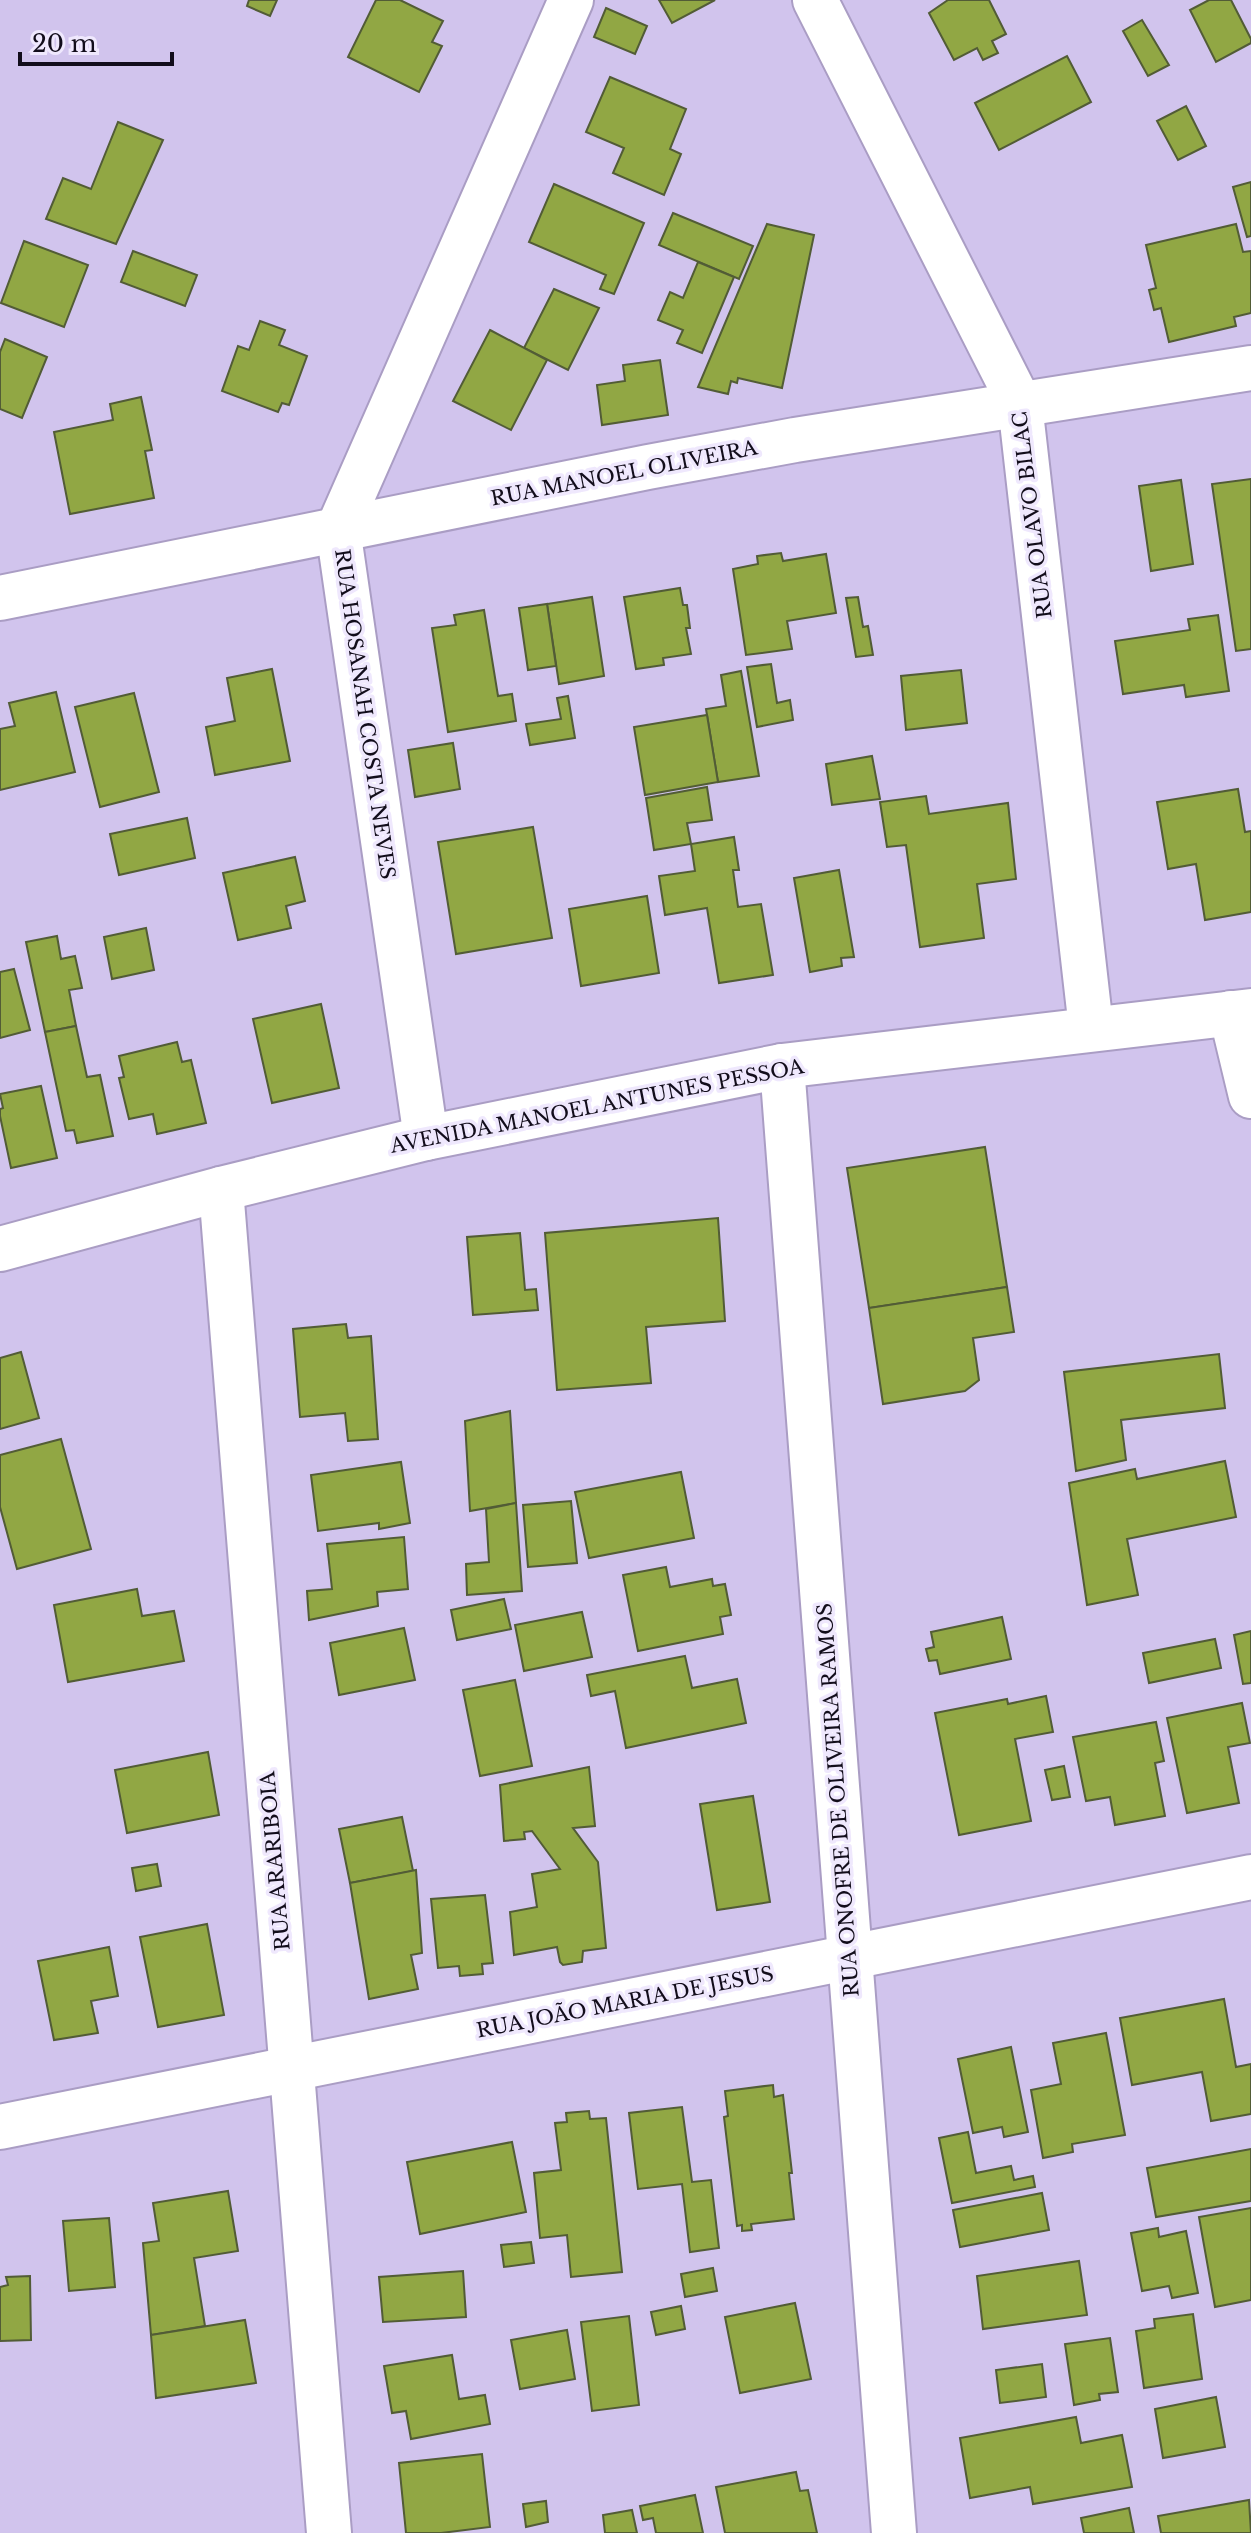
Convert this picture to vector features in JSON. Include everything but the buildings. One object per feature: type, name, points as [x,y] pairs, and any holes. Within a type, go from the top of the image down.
[{"type":"street","name":"RUA HOSANAH COSTA NEVES","points":[[426,1138],[338,529],[571,0]]},
{"type":"street","name":"RUA OLAVO BILAC","points":[[815,0],[1020,404],[1091,1028]]},
{"type":"street","name":"RUA MANOEL OLIVEIRA","points":[[0,598],[692,459],[1251,368]]},
{"type":"street","name":"AVENIDA MANOEL ANTUNES PESSOA","points":[[0,1249],[426,1138],[782,1066],[1241,1012]]},
{"type":"street","points":[[1241,1012],[1251,1096]]},
{"type":"street","name":"RUA ONOFRE DE OLIVEIRA RAMOS","points":[[782,1066],[894,2533]]},
{"type":"street","name":"RUA ARARIBOIA","points":[[221,1189],[329,2533]]},
{"type":"street","name":"RUA JOÃO MARIA DE JESUS","points":[[0,2127],[1251,1877]]}]
